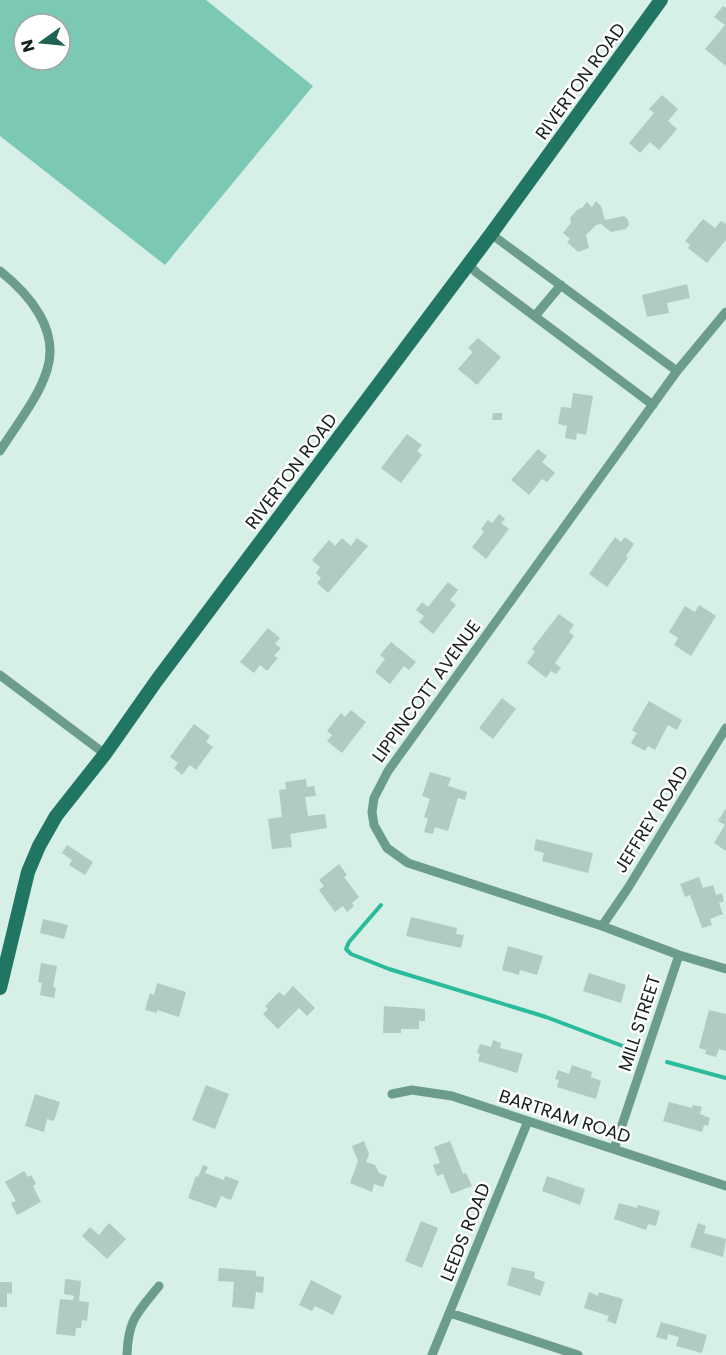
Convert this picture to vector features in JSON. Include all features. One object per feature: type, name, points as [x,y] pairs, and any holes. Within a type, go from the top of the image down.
[{"type":"main road","name":"RIVERTON ROAD","points":[[0,988],[28,873],[39,846],[56,816],[105,754],[157,680],[491,234],[661,0]]},
{"type":"street","points":[[491,234],[677,371]]},
{"type":"street","points":[[468,264],[654,405]]},
{"type":"street","points":[[0,271],[31,300],[46,326],[50,357],[47,371],[34,398],[0,451]]},
{"type":"street","points":[[534,316],[561,285]]},
{"type":"street","name":"LIPPINCOTT AVENUE","points":[[679,954],[408,862],[387,848],[374,825],[372,812],[374,798],[388,771],[677,371],[726,312]]},
{"type":"street","points":[[0,675],[105,754]]},
{"type":"street","name":"JEFFREY ROAD","points":[[602,926],[628,888],[726,728]]},
{"type":"street","points":[[679,954],[726,969]]},
{"type":"street","name":"MILL STREET","points":[[614,1149],[679,954]]},
{"type":"street","name":"BARTRAM ROAD","points":[[392,1094],[412,1090],[437,1092],[726,1186]]},
{"type":"street","name":"LEEDS ROAD","points":[[432,1355],[528,1121]]},
{"type":"street","points":[[127,1355],[128,1339],[134,1317],[159,1286]]},
{"type":"street","points":[[450,1313],[578,1355]]},
{"type":"green space","points":[[0,0],[206,0],[313,86],[165,265],[0,136]]},
{"type":"building","points":[[723,6],[726,8],[726,66],[705,49],[725,25],[714,17]]},
{"type":"building","points":[[662,95],[678,109],[668,121],[677,129],[659,150],[650,142],[640,153],[629,143],[654,113],[649,109]]},
{"type":"building","points":[[596,201],[601,206],[605,220],[624,216],[629,225],[626,229],[611,232],[601,224],[596,225],[586,235],[589,248],[578,252],[567,242],[570,239],[563,233],[571,223],[570,218],[578,209],[587,202],[592,207]]},
{"type":"building","points":[[703,219],[715,228],[721,221],[726,224],[726,240],[707,263],[688,248],[690,245],[685,241]]},
{"type":"building","points":[[687,284],[690,298],[667,303],[669,313],[647,317],[642,295]]},
{"type":"building","points":[[478,338],[501,357],[477,385],[458,369],[473,352],[468,348]]},
{"type":"building","points":[[573,393],[593,396],[586,435],[577,433],[576,440],[565,438],[567,426],[558,424],[561,407],[571,408]]},
{"type":"building","points":[[493,413],[502,413],[502,420],[492,420]]},
{"type":"building","points":[[407,434],[422,445],[417,451],[422,455],[401,483],[381,468]]},
{"type":"building","points":[[538,449],[547,456],[542,462],[555,473],[547,482],[542,479],[529,495],[511,480]]},
{"type":"building","points":[[499,514],[505,519],[501,523],[509,529],[486,559],[472,547],[484,532],[481,529],[488,520],[492,523]]},
{"type":"building","points":[[615,537],[621,542],[625,537],[634,544],[626,556],[628,558],[607,587],[589,574]]},
{"type":"building","points":[[342,538],[351,546],[357,538],[368,546],[328,593],[317,583],[321,578],[316,573],[320,567],[312,560],[329,540],[335,546]]},
{"type":"building","points":[[448,582],[458,590],[450,600],[456,605],[433,634],[419,622],[424,616],[416,610],[422,602],[428,607]]},
{"type":"building","points":[[699,605],[716,616],[691,656],[674,645],[678,638],[669,632],[685,606],[695,612]]},
{"type":"building","points":[[559,614],[574,625],[569,632],[574,636],[555,663],[561,668],[556,674],[551,671],[546,678],[527,663],[535,652],[532,649]]},
{"type":"building","points":[[268,628],[280,638],[275,644],[281,648],[274,656],[278,658],[267,671],[260,665],[254,673],[240,662]]},
{"type":"building","points":[[391,642],[416,662],[409,670],[404,666],[390,684],[375,672],[385,659],[380,655]]},
{"type":"building","points":[[502,698],[516,709],[493,739],[479,728]]},
{"type":"building","points":[[649,701],[682,720],[677,730],[668,725],[655,750],[648,746],[645,751],[631,743],[637,733],[632,730]]},
{"type":"building","points":[[351,710],[366,722],[342,753],[327,741],[332,735],[327,731],[341,713],[345,717]]},
{"type":"building","points":[[194,724],[210,736],[206,742],[213,747],[196,770],[190,765],[182,775],[174,768],[178,763],[170,757]]},
{"type":"building","points":[[430,772],[451,778],[448,786],[467,792],[465,800],[458,798],[448,831],[435,827],[433,834],[424,832],[428,819],[424,817],[430,799],[422,796]]},
{"type":"building","points":[[306,779],[307,787],[314,786],[316,796],[305,797],[308,816],[325,814],[327,828],[290,834],[292,847],[272,849],[268,819],[282,817],[279,790],[286,789],[285,782]]},
{"type":"building","points":[[726,808],[726,851],[714,843],[725,825],[718,821]]},
{"type":"building","points":[[536,839],[593,853],[588,873],[542,861],[544,853],[534,850]]},
{"type":"building","points":[[67,845],[93,862],[85,875],[69,865],[72,860],[62,853]]},
{"type":"building","points":[[339,864],[347,875],[344,877],[359,897],[347,912],[343,906],[335,912],[319,890],[324,886],[319,880]]},
{"type":"building","points":[[699,877],[703,888],[713,885],[716,895],[722,893],[724,901],[719,903],[723,914],[710,919],[712,925],[702,928],[690,895],[685,897],[680,884]]},
{"type":"building","points":[[411,917],[457,928],[456,934],[464,935],[461,948],[406,936]]},
{"type":"building","points":[[43,919],[68,925],[64,939],[40,933]]},
{"type":"building","points":[[508,946],[543,956],[537,975],[520,970],[519,975],[502,970]]},
{"type":"building","points":[[41,963],[57,966],[53,987],[56,988],[54,998],[40,995],[42,983],[38,982]]},
{"type":"building","points":[[589,973],[626,985],[621,1003],[583,991]]},
{"type":"building","points":[[157,983],[186,992],[179,1017],[157,1010],[157,1013],[145,1010],[150,993],[154,995]]},
{"type":"building","points":[[293,986],[315,1008],[307,1016],[299,1008],[278,1029],[263,1014],[268,1009],[265,1006],[279,992],[284,996]]},
{"type":"building","points":[[384,1006],[425,1009],[425,1021],[419,1021],[419,1029],[401,1029],[401,1033],[383,1033]]},
{"type":"building","points":[[709,1010],[726,1014],[726,1051],[719,1049],[716,1057],[705,1054],[706,1050],[699,1048]]},
{"type":"building","points":[[493,1040],[501,1043],[500,1048],[523,1054],[517,1073],[478,1061],[480,1054],[477,1053],[480,1044],[491,1047]]},
{"type":"building","points":[[572,1065],[592,1072],[591,1077],[601,1081],[596,1099],[557,1087],[559,1080],[555,1079],[558,1070],[569,1074]]},
{"type":"building","points":[[206,1085],[229,1094],[215,1129],[192,1120]]},
{"type":"building","points":[[35,1094],[60,1102],[54,1121],[47,1119],[44,1132],[25,1126]]},
{"type":"building","points":[[669,1102],[692,1108],[693,1105],[702,1107],[700,1114],[710,1118],[708,1126],[704,1125],[702,1132],[663,1121]]},
{"type":"building","points":[[364,1141],[369,1154],[366,1162],[375,1165],[379,1173],[387,1176],[383,1187],[374,1184],[372,1192],[350,1183],[358,1161],[352,1146]]},
{"type":"building","points":[[450,1141],[463,1174],[466,1173],[472,1186],[451,1194],[443,1174],[437,1176],[433,1165],[440,1163],[434,1147]]},
{"type":"building","points":[[203,1165],[208,1167],[205,1173],[224,1180],[225,1176],[239,1181],[231,1200],[221,1196],[216,1208],[188,1198],[196,1176],[198,1177]]},
{"type":"building","points":[[24,1171],[28,1177],[31,1175],[36,1184],[33,1186],[41,1202],[17,1215],[11,1203],[16,1201],[5,1182]]},
{"type":"building","points":[[547,1176],[585,1189],[580,1205],[542,1191]]},
{"type":"building","points":[[619,1203],[660,1211],[656,1226],[648,1224],[646,1230],[614,1219]]},
{"type":"building","points":[[421,1221],[438,1228],[422,1268],[405,1261]]},
{"type":"building","points":[[109,1223],[126,1239],[107,1259],[82,1236],[90,1227],[99,1235]]},
{"type":"building","points":[[698,1223],[706,1226],[704,1233],[726,1239],[723,1257],[690,1247]]},
{"type":"building","points":[[512,1267],[535,1272],[534,1278],[545,1282],[540,1296],[507,1285]]},
{"type":"building","points":[[219,1268],[256,1271],[256,1276],[264,1277],[263,1293],[256,1292],[254,1309],[232,1307],[234,1282],[218,1281]]},
{"type":"building","points":[[65,1279],[81,1281],[79,1301],[89,1302],[87,1321],[82,1320],[81,1328],[76,1328],[75,1336],[56,1334],[60,1299],[73,1300],[74,1296],[64,1294]]},
{"type":"building","points":[[311,1280],[342,1296],[333,1315],[315,1306],[312,1311],[299,1305]]},
{"type":"building","points":[[0,1282],[12,1282],[12,1294],[7,1293],[7,1307],[0,1307]]},
{"type":"building","points":[[589,1292],[598,1296],[599,1292],[623,1299],[616,1324],[607,1321],[609,1316],[584,1308]]},
{"type":"building","points":[[661,1322],[707,1335],[702,1353],[676,1346],[679,1337],[668,1334],[667,1340],[656,1337]]},
{"type":"waterway","points":[[381,905],[349,942],[346,949],[351,954],[389,969],[546,1017],[628,1048]]},
{"type":"waterway","points":[[667,1062],[726,1078]]}]
